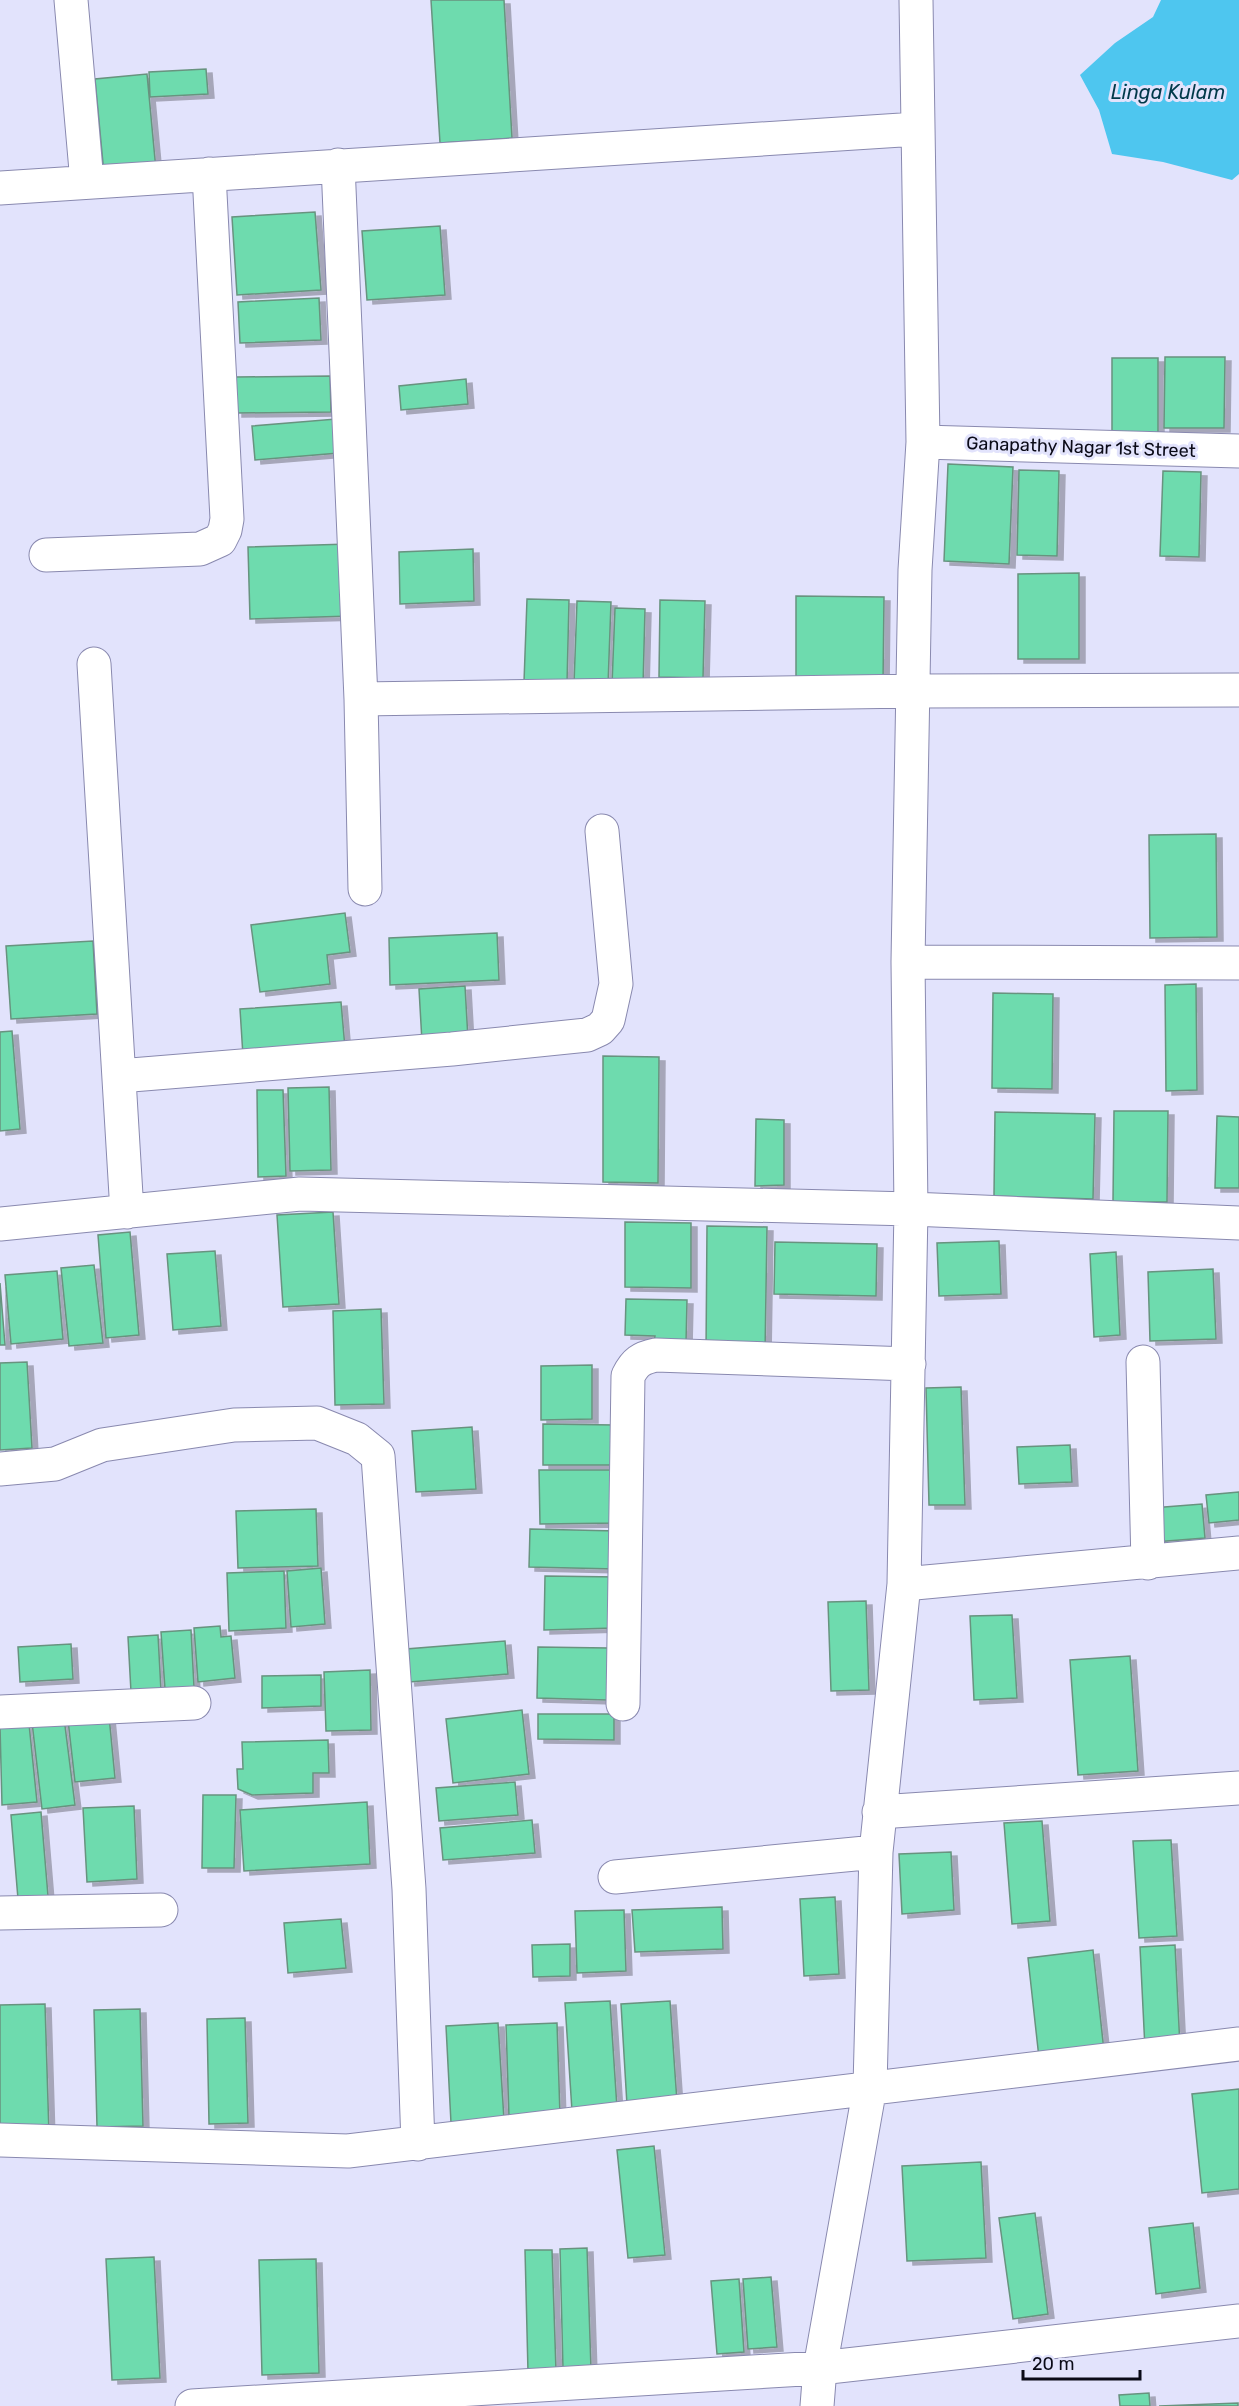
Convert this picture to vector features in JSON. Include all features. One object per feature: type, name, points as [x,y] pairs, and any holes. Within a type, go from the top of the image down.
[{"type":"street","points":[[71,0],[87,182]]},
{"type":"street","points":[[817,2406],[819,2368],[870,2086],[876,1852],[904,1584],[911,1209],[908,962],[915,570],[923,442],[916,0]]},
{"type":"street","points":[[0,188],[917,129]]},
{"type":"street","points":[[338,165],[362,699],[365,889]]},
{"type":"street","points":[[46,555],[200,549],[220,540],[225,530],[209,174]]},
{"type":"street","name":"Ganapathy Nagar 1st Street","points":[[923,442],[1239,451]]},
{"type":"street","points":[[94,663],[127,1212]]},
{"type":"street","points":[[362,699],[914,691],[1239,690]]},
{"type":"street","points":[[119,1076],[452,1049],[587,1035],[600,1029],[608,1020],[616,984],[602,831]]},
{"type":"street","points":[[908,962],[1239,963]]},
{"type":"street","points":[[0,1224],[300,1194],[911,1209],[1239,1223]]},
{"type":"street","points":[[623,1704],[628,1376],[634,1365],[644,1357],[656,1355],[909,1364]]},
{"type":"street","points":[[1143,1362],[1148,1563]]},
{"type":"street","points":[[0,1469],[55,1464],[102,1444],[234,1425],[317,1423],[357,1439],[378,1456],[409,1889],[418,2144]]},
{"type":"street","points":[[904,1584],[1239,1554]]},
{"type":"street","points":[[0,1712],[194,1703]]},
{"type":"street","points":[[879,1812],[1239,1788]]},
{"type":"street","points":[[615,1877],[876,1852]]},
{"type":"street","points":[[0,1912],[161,1910]]},
{"type":"street","points":[[0,2140],[348,2151],[1239,2043]]},
{"type":"street","points":[[192,2406],[318,2403],[819,2368],[1239,2321]]},
{"type":"water","name":"Linga Kulam","points":[[1161,0],[1239,0],[1239,174],[1232,180],[1163,162],[1112,154],[1099,110],[1080,75],[1115,43],[1153,17]]},
{"type":"building","points":[[431,0],[504,0],[512,138],[440,143]]},
{"type":"building","points":[[206,69],[208,94],[150,97],[149,72]]},
{"type":"building","points":[[147,74],[156,170],[104,174],[95,79]]},
{"type":"building","points":[[315,212],[321,290],[237,295],[232,217]]},
{"type":"building","points":[[440,226],[445,295],[367,300],[362,231]]},
{"type":"building","points":[[319,298],[321,340],[240,343],[238,302]]},
{"type":"building","points":[[1165,357],[1225,357],[1224,428],[1164,428]]},
{"type":"building","points":[[1112,358],[1158,358],[1158,433],[1112,432]]},
{"type":"building","points":[[330,376],[331,412],[236,413],[236,377]]},
{"type":"building","points":[[466,379],[468,404],[401,410],[399,386]]},
{"type":"building","points":[[336,419],[339,453],[255,460],[252,426]]},
{"type":"building","points":[[948,464],[1013,467],[1009,564],[944,561]]},
{"type":"building","points":[[1019,470],[1059,471],[1057,556],[1017,555]]},
{"type":"building","points":[[1163,471],[1201,472],[1199,557],[1160,556]]},
{"type":"building","points":[[349,544],[352,616],[250,619],[248,547]]},
{"type":"building","points":[[473,549],[474,601],[400,604],[399,552]]},
{"type":"building","points":[[1079,573],[1079,659],[1018,659],[1018,574]]},
{"type":"building","points":[[796,596],[884,597],[883,684],[796,684]]},
{"type":"building","points":[[527,599],[569,600],[567,683],[524,682]]},
{"type":"building","points":[[660,600],[705,601],[703,678],[659,677]]},
{"type":"building","points":[[577,601],[611,602],[608,685],[574,684]]},
{"type":"building","points":[[615,608],[645,609],[643,686],[612,685]]},
{"type":"building","points":[[1216,834],[1217,937],[1150,938],[1149,835]]},
{"type":"building","points":[[345,913],[350,952],[327,955],[330,984],[260,992],[251,925]]},
{"type":"building","points":[[497,933],[499,980],[390,985],[389,938]]},
{"type":"building","points":[[93,941],[97,1014],[11,1019],[6,946]]},
{"type":"building","points":[[1196,984],[1197,1090],[1166,1091],[1165,985]]},
{"type":"building","points":[[465,986],[468,1039],[422,1042],[419,989]]},
{"type":"building","points":[[993,993],[1053,994],[1052,1089],[992,1088]]},
{"type":"building","points":[[341,1002],[345,1048],[243,1056],[240,1009]]},
{"type":"building","points":[[12,1031],[20,1129],[0,1131],[0,1032]]},
{"type":"building","points":[[603,1056],[659,1057],[658,1183],[603,1182]]},
{"type":"building","points":[[329,1087],[331,1170],[290,1171],[288,1088]]},
{"type":"building","points":[[257,1090],[283,1090],[286,1176],[258,1177]]},
{"type":"building","points":[[1114,1111],[1168,1111],[1167,1202],[1113,1202]]},
{"type":"building","points":[[995,1112],[1095,1114],[1093,1199],[994,1196]]},
{"type":"building","points":[[1217,1116],[1239,1117],[1239,1188],[1215,1188]]},
{"type":"building","points":[[756,1119],[784,1120],[784,1185],[755,1186]]},
{"type":"building","points":[[333,1212],[339,1304],[283,1307],[277,1215]]},
{"type":"building","points":[[625,1222],[691,1223],[691,1288],[625,1287]]},
{"type":"building","points":[[707,1226],[767,1227],[765,1353],[706,1352]]},
{"type":"building","points":[[130,1232],[139,1335],[106,1338],[98,1235]]},
{"type":"building","points":[[999,1241],[1001,1294],[939,1296],[937,1243]]},
{"type":"building","points":[[775,1242],[877,1244],[876,1296],[774,1294]]},
{"type":"building","points":[[215,1251],[221,1326],[173,1330],[167,1254]]},
{"type":"building","points":[[1116,1252],[1120,1335],[1094,1337],[1090,1254]]},
{"type":"building","points":[[94,1265],[103,1343],[69,1346],[61,1268]]},
{"type":"building","points":[[1213,1269],[1216,1339],[1150,1341],[1148,1272]]},
{"type":"building","points":[[57,1271],[63,1339],[11,1344],[5,1275]]},
{"type":"building","points":[[0,1283],[5,1345],[0,1345]]},
{"type":"building","points":[[626,1299],[687,1300],[686,1343],[654,1342],[655,1336],[625,1335]]},
{"type":"building","points":[[381,1309],[384,1404],[335,1405],[333,1311]]},
{"type":"building","points":[[27,1362],[32,1448],[0,1450],[0,1363]]},
{"type":"building","points":[[592,1365],[592,1419],[541,1420],[541,1366]]},
{"type":"building","points":[[961,1387],[965,1505],[929,1505],[926,1388]]},
{"type":"building","points":[[543,1424],[614,1425],[613,1465],[543,1465]]},
{"type":"building","points":[[472,1427],[476,1489],[416,1492],[412,1431]]},
{"type":"building","points":[[1070,1445],[1072,1482],[1019,1484],[1017,1447]]},
{"type":"building","points":[[539,1470],[618,1470],[618,1523],[540,1524]]},
{"type":"building","points":[[1239,1492],[1239,1520],[1209,1523],[1206,1495]]},
{"type":"building","points":[[1202,1504],[1205,1538],[1154,1542],[1152,1508]]},
{"type":"building","points":[[316,1509],[318,1566],[238,1568],[236,1511]]},
{"type":"building","points":[[530,1529],[617,1531],[616,1569],[529,1567]]},
{"type":"building","points":[[321,1568],[325,1624],[291,1627],[287,1571]]},
{"type":"building","points":[[284,1571],[286,1628],[229,1631],[227,1573]]},
{"type":"building","points":[[545,1576],[618,1577],[615,1628],[544,1630]]},
{"type":"building","points":[[866,1601],[869,1690],[831,1691],[828,1602]]},
{"type":"building","points":[[1012,1615],[1017,1698],[974,1700],[970,1616]]},
{"type":"building","points":[[220,1626],[221,1637],[231,1636],[235,1678],[198,1682],[194,1628]]},
{"type":"building","points":[[191,1630],[194,1687],[165,1689],[161,1632]]},
{"type":"building","points":[[158,1635],[161,1691],[131,1692],[128,1637]]},
{"type":"building","points":[[505,1641],[508,1674],[409,1682],[406,1649]]},
{"type":"building","points":[[71,1644],[73,1679],[20,1682],[18,1647]]},
{"type":"building","points":[[538,1647],[608,1648],[607,1700],[537,1698]]},
{"type":"building","points":[[1130,1656],[1138,1771],[1078,1775],[1070,1660]]},
{"type":"building","points":[[370,1670],[371,1730],[326,1731],[324,1672]]},
{"type":"building","points":[[321,1675],[321,1706],[262,1708],[262,1676]]},
{"type":"building","points":[[522,1710],[529,1774],[453,1783],[446,1719]]},
{"type":"building","points":[[538,1714],[614,1714],[614,1740],[538,1739]]},
{"type":"building","points":[[109,1716],[115,1778],[75,1782],[68,1720]]},
{"type":"building","points":[[64,1718],[75,1805],[42,1809],[32,1722]]},
{"type":"building","points":[[29,1724],[37,1802],[2,1805],[0,1726]]},
{"type":"building","points":[[328,1740],[329,1773],[313,1773],[313,1793],[252,1795],[238,1789],[237,1769],[243,1769],[242,1742]]},
{"type":"building","points":[[515,1782],[518,1815],[439,1821],[436,1788]]},
{"type":"building","points":[[203,1795],[236,1795],[234,1868],[202,1868]]},
{"type":"building","points":[[367,1802],[370,1864],[244,1871],[240,1810]]},
{"type":"building","points":[[134,1806],[137,1879],[87,1882],[83,1808]]},
{"type":"building","points":[[41,1812],[48,1896],[18,1899],[11,1815]]},
{"type":"building","points":[[532,1820],[535,1853],[443,1860],[440,1828]]},
{"type":"building","points":[[1042,1821],[1050,1921],[1012,1924],[1004,1823]]},
{"type":"building","points":[[1171,1840],[1177,1936],[1139,1938],[1133,1841]]},
{"type":"building","points":[[951,1852],[954,1910],[902,1914],[899,1854]]},
{"type":"building","points":[[835,1897],[839,1974],[804,1976],[800,1899]]},
{"type":"building","points":[[722,1907],[723,1949],[635,1952],[632,1910]]},
{"type":"building","points":[[624,1910],[626,1971],[577,1973],[575,1911]]},
{"type":"building","points":[[341,1919],[346,1968],[288,1973],[284,1923]]},
{"type":"building","points":[[570,1944],[570,1976],[533,1977],[532,1945]]},
{"type":"building","points":[[1175,1945],[1180,2047],[1145,2049],[1140,1947]]},
{"type":"building","points":[[1093,1950],[1104,2051],[1039,2058],[1028,1958]]},
{"type":"building","points":[[610,2001],[617,2108],[572,2111],[565,2003]]},
{"type":"building","points":[[670,2001],[677,2102],[627,2105],[621,2004]]},
{"type":"building","points":[[45,2004],[49,2135],[0,2136],[0,2005]]},
{"type":"building","points":[[140,2009],[143,2126],[97,2127],[94,2010]]},
{"type":"building","points":[[245,2018],[248,2123],[209,2124],[207,2019]]},
{"type":"building","points":[[498,2023],[504,2120],[451,2123],[446,2026]]},
{"type":"building","points":[[557,2023],[560,2115],[509,2117],[506,2025]]},
{"type":"building","points":[[1239,2089],[1239,2189],[1202,2193],[1192,2094]]},
{"type":"building","points":[[654,2146],[665,2255],[628,2258],[617,2150]]},
{"type":"building","points":[[981,2162],[986,2258],[907,2261],[902,2166]]},
{"type":"building","points":[[1035,2213],[1048,2314],[1013,2319],[999,2218]]},
{"type":"building","points":[[1193,2223],[1200,2288],[1156,2294],[1149,2228]]},
{"type":"building","points":[[587,2248],[591,2369],[563,2369],[560,2249]]},
{"type":"building","points":[[525,2250],[552,2250],[556,2371],[528,2372]]},
{"type":"building","points":[[154,2257],[160,2378],[112,2380],[106,2259]]},
{"type":"building","points":[[316,2259],[319,2373],[262,2375],[259,2260]]},
{"type":"building","points":[[771,2277],[777,2347],[748,2349],[743,2279]]},
{"type":"building","points":[[739,2279],[744,2352],[717,2354],[711,2281]]},
{"type":"building","points":[[1149,2393],[1150,2406],[1120,2406],[1119,2395]]},
{"type":"building","points":[[1238,2403],[1238,2406],[1159,2406]]}]
